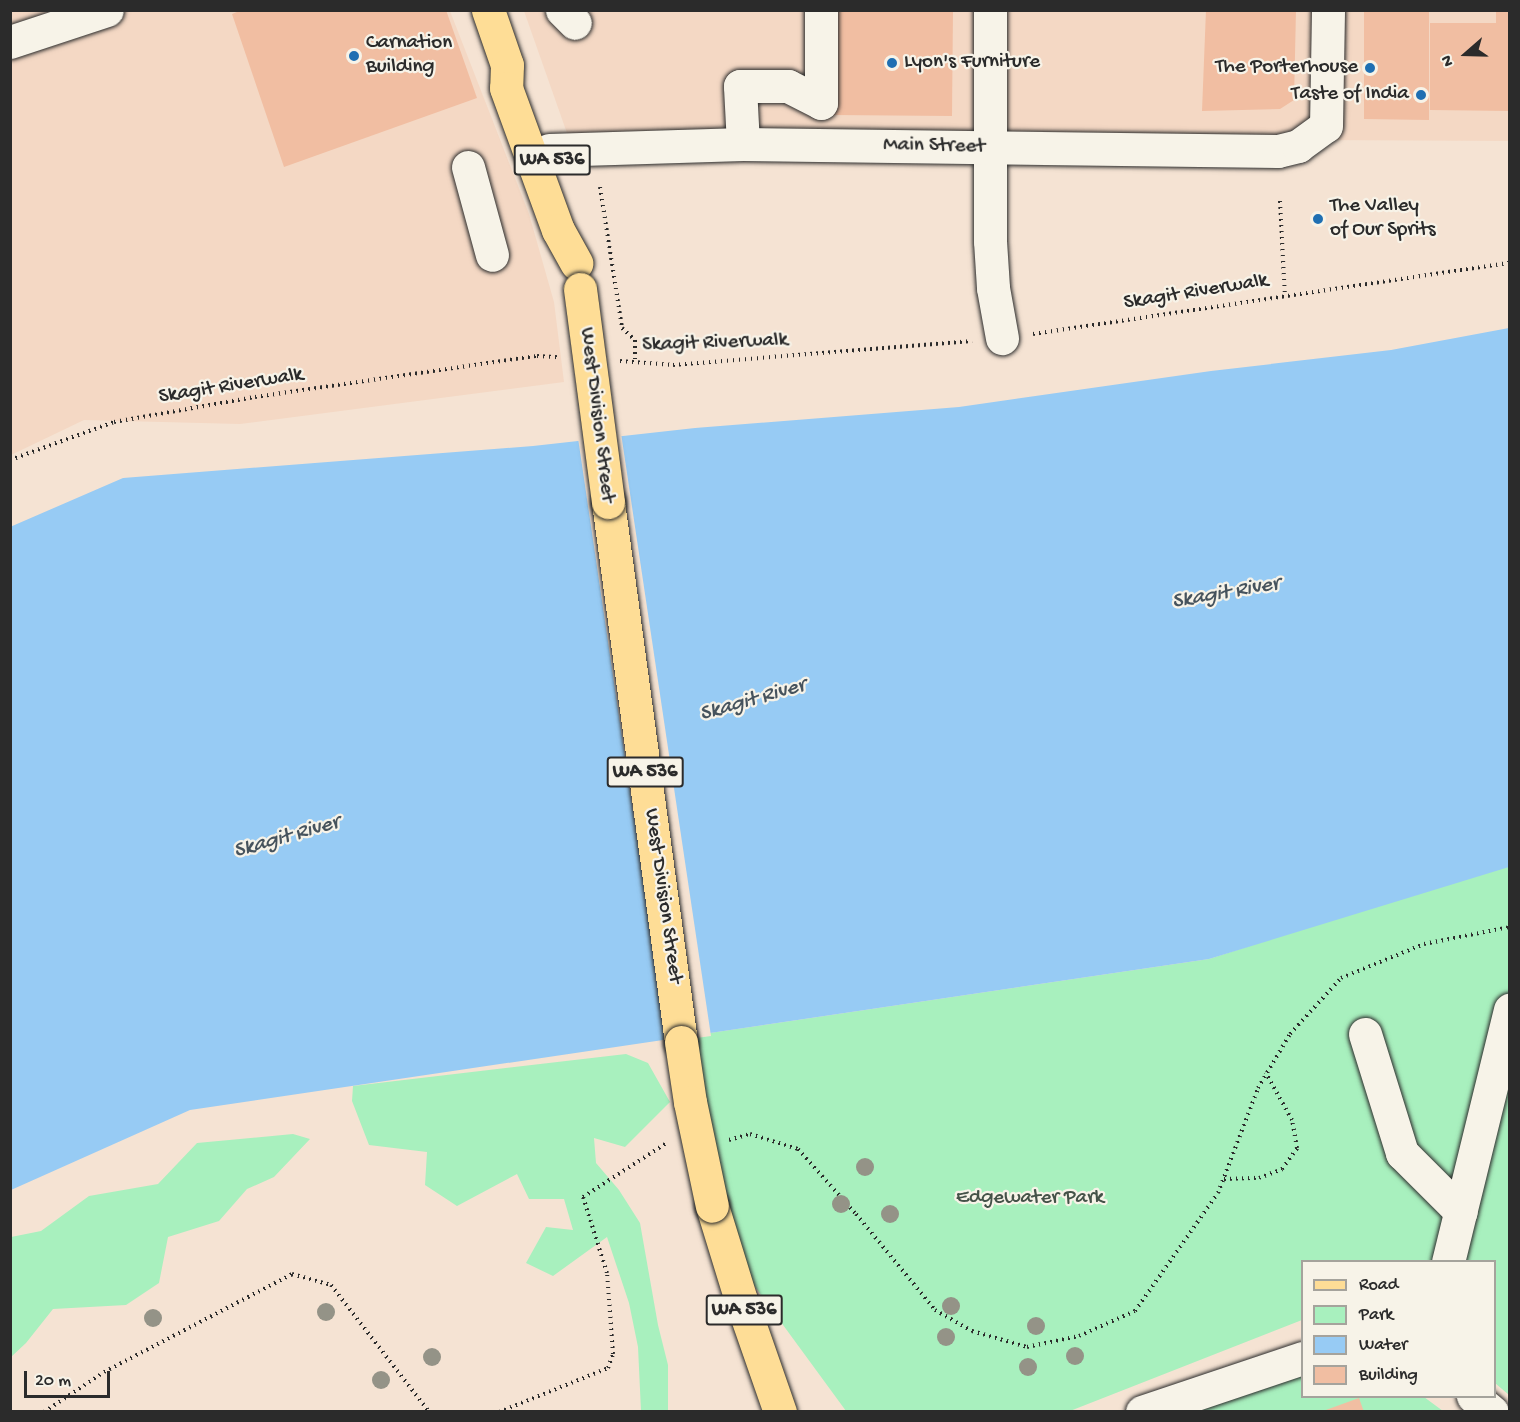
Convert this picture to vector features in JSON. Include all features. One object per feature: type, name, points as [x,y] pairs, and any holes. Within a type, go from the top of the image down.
[{"type":"main road","name":"West Division Street","points":[[488,10],[507,65],[506,88],[558,230],[578,276]]},
{"type":"main road","name":"West Division Street","points":[[507,65],[525,81],[575,226],[578,276],[690,1102],[712,1206],[741,1300],[780,1412]]},
{"type":"street","points":[[23,29],[107,10]]},
{"type":"street","points":[[743,144],[740,86],[788,86],[821,103],[821,10]]},
{"type":"street","points":[[990,10],[993,288],[1002,338]]},
{"type":"street","name":"Main Street","points":[[549,150],[743,144],[1278,151],[1299,146],[1325,129],[1328,10]]},
{"type":"street","points":[[468,167],[492,255]]},
{"type":"street","points":[[1449,1260],[1509,1010]]},
{"type":"street","points":[[1365,1034],[1402,1153],[1461,1212]]},
{"type":"street","points":[[1142,1412],[1301,1358]]},
{"type":"street","points":[[1475,1398],[1492,1412]]},
{"type":"path","points":[[600,187],[622,328],[635,340],[635,362]]},
{"type":"path","points":[[1280,201],[1285,295]]},
{"type":"path","name":"Skagit Riverwalk","points":[[613,361],[673,364],[1002,338],[1509,263]]},
{"type":"path","name":"Skagit Riverwalk","points":[[10,459],[114,422],[255,397],[537,356],[570,358]]},
{"type":"path","points":[[721,1141],[750,1134],[798,1149],[856,1214],[935,1310],[972,1331],[1027,1347],[1079,1336],[1135,1311],[1218,1193],[1258,1088],[1290,1034],[1341,978],[1424,944],[1509,927]]},
{"type":"path","points":[[1224,1179],[1259,1178],[1282,1169],[1297,1148],[1292,1120],[1266,1073]]},
{"type":"path","points":[[499,1412],[608,1368],[613,1354],[607,1273],[583,1197],[668,1142],[679,1141]]},
{"type":"path","points":[[44,1412],[104,1372],[292,1274],[331,1286],[429,1412]]},
{"type":"shaded area","points":[[11,11],[52,11],[11,25]]},
{"type":"shaded area","points":[[127,11],[450,11],[529,214],[554,302],[564,382],[240,424],[84,420],[11,455],[11,52]]},
{"type":"shaded area","points":[[524,11],[1509,11],[1509,141],[568,136]]},
{"type":"green space","name":"Edgewater Park","points":[[1509,862],[1509,1395],[1496,1384],[1496,1260],[1301,1260],[1301,1320],[1070,1411],[846,1411],[723,1243],[676,1038],[1209,959]]},
{"type":"green space","points":[[626,1054],[648,1063],[670,1102],[625,1147],[594,1138],[596,1163],[619,1190],[640,1223],[658,1325],[668,1365],[668,1411],[641,1411],[638,1347],[629,1303],[607,1237],[553,1276],[526,1263],[546,1227],[573,1230],[564,1199],[529,1199],[517,1174],[457,1206],[425,1185],[427,1152],[369,1145],[352,1101],[353,1086]]},
{"type":"green space","points":[[293,1134],[310,1139],[274,1177],[247,1189],[219,1221],[168,1237],[159,1283],[126,1305],[53,1309],[26,1343],[11,1357],[11,1237],[41,1231],[89,1196],[158,1184],[197,1143]]},
{"type":"green space","points":[[1301,1373],[1301,1398],[1425,1398],[1443,1411],[1203,1412],[1202,1409]]},
{"type":"water","name":"Skagit River","points":[[1509,328],[1509,867],[1209,959],[190,1110],[11,1190],[10,527],[123,478],[533,446],[695,428],[959,407],[1211,371],[1391,350]]},
{"type":"pier","points":[[621,433],[711,1036],[667,1042],[578,438]]},
{"type":"building","name":"Carnation Building","points":[[242,10],[446,10],[477,98],[284,167],[232,14]]},
{"type":"building","name":"Lyon's Furniture","points":[[833,10],[953,10],[952,116],[832,115]]},
{"type":"building","points":[[1206,10],[1296,10],[1294,100],[1280,109],[1202,111]]},
{"type":"building","points":[[1364,10],[1429,10],[1429,120],[1364,119]]},
{"type":"building","points":[[1496,10],[1510,10],[1510,111],[1430,110],[1430,23],[1496,23]]},
{"type":"building","points":[[1359,1398],[1364,1412],[1323,1412],[1323,1411]]},
{"type":"place","name":"Carnation Building","points":[[354,56]]},
{"type":"place","name":"Lyon's Furniture","points":[[892,63]]},
{"type":"place","name":"The Porterhouse","points":[[1370,68]]},
{"type":"place","name":"Taste of India","points":[[1421,95]]},
{"type":"place","name":"The Valley of Our Sprits","points":[[1318,219]]}]
